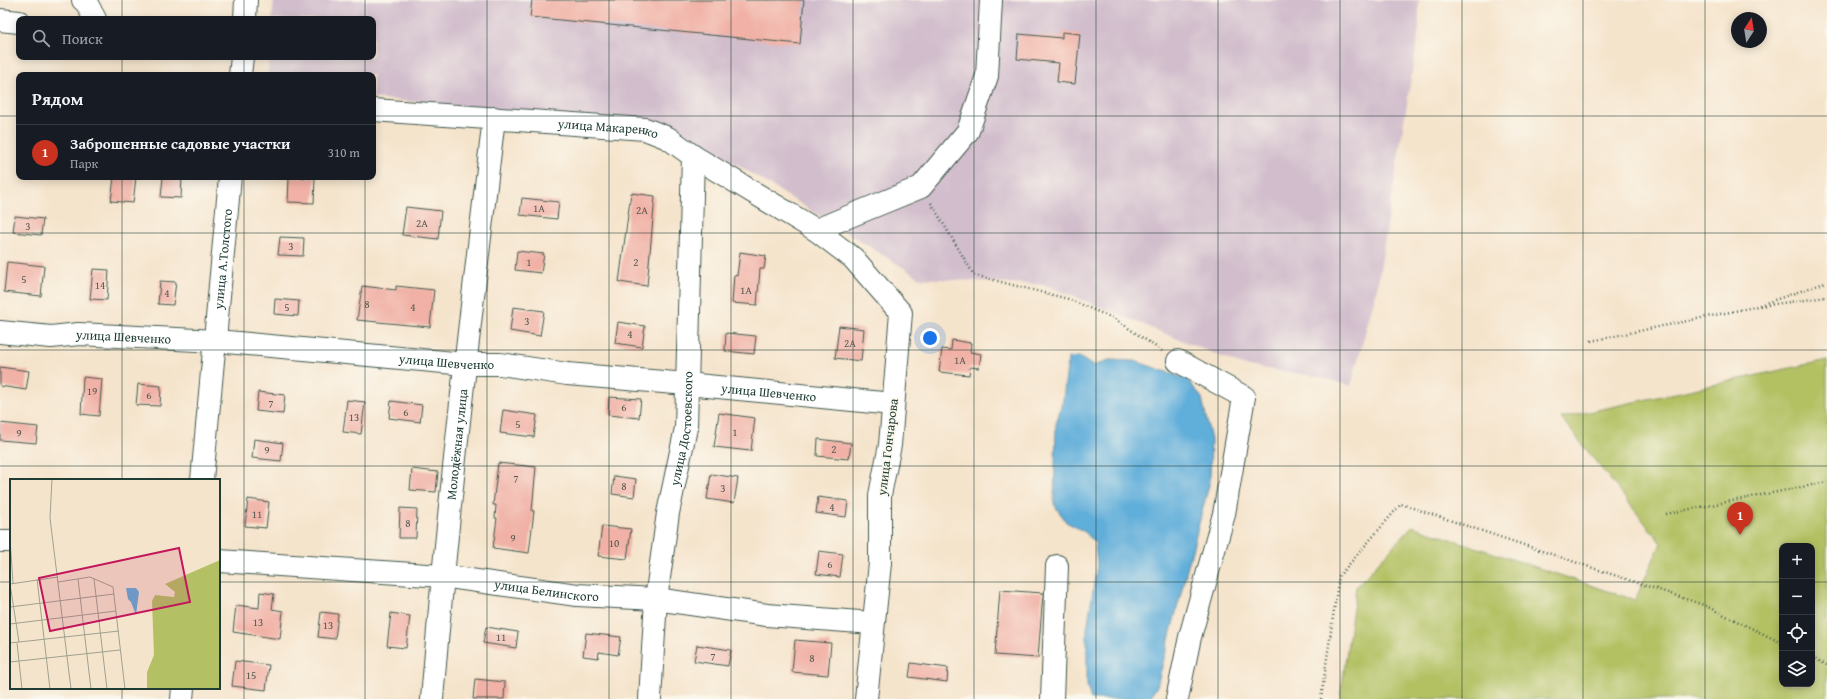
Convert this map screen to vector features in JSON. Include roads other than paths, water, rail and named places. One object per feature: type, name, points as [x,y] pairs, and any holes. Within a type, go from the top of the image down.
[{"type":"street","points":[[83,0],[86,2],[93,16]]},
{"type":"street","points":[[245,16],[246,0]]},
{"type":"street","points":[[816,230],[921,187],[968,130],[986,76],[991,0]]},
{"type":"street","points":[[0,20],[16,22]]},
{"type":"street","points":[[240,72],[242,60]]},
{"type":"street","name":"улица Макаренко","points":[[376,110],[645,129],[668,138],[693,156],[816,230]]},
{"type":"street","name":"Молодёжная улица","points":[[432,699],[442,576],[494,118]]},
{"type":"street","name":"улица Достоевского","points":[[650,699],[656,599],[668,513],[686,428],[693,156]]},
{"type":"street","name":"улица А.Толстого","points":[[202,479],[230,180]]},
{"type":"street","name":"улица Гончарова","points":[[816,230],[853,258],[901,313],[890,445],[880,495],[880,563],[866,699]]},
{"type":"street","name":"улица Шевченко","points":[[0,332],[51,337],[79,334],[216,341],[465,364],[500,364],[567,374],[893,404]]},
{"type":"street","points":[[1177,699],[1190,637],[1224,514],[1244,397],[1178,361]]},
{"type":"street","name":"улица Белинского","points":[[220,561],[442,576],[577,595],[656,599],[768,615],[873,623]]},
{"type":"street","points":[[1052,699],[1057,566]]},
{"type":"street","points":[[182,699],[183,689]]},
{"type":"water","points":[[1079,357],[1093,366],[1109,360],[1135,361],[1187,379],[1202,398],[1211,440],[1210,481],[1157,686],[1149,699],[1091,699],[1087,686],[1087,629],[1097,565],[1095,543],[1085,532],[1066,522],[1054,504],[1056,424],[1063,400],[1068,358]]},
{"type":"place","name":"Заброшенные садовые участки","points":[[1740,535]]}]
